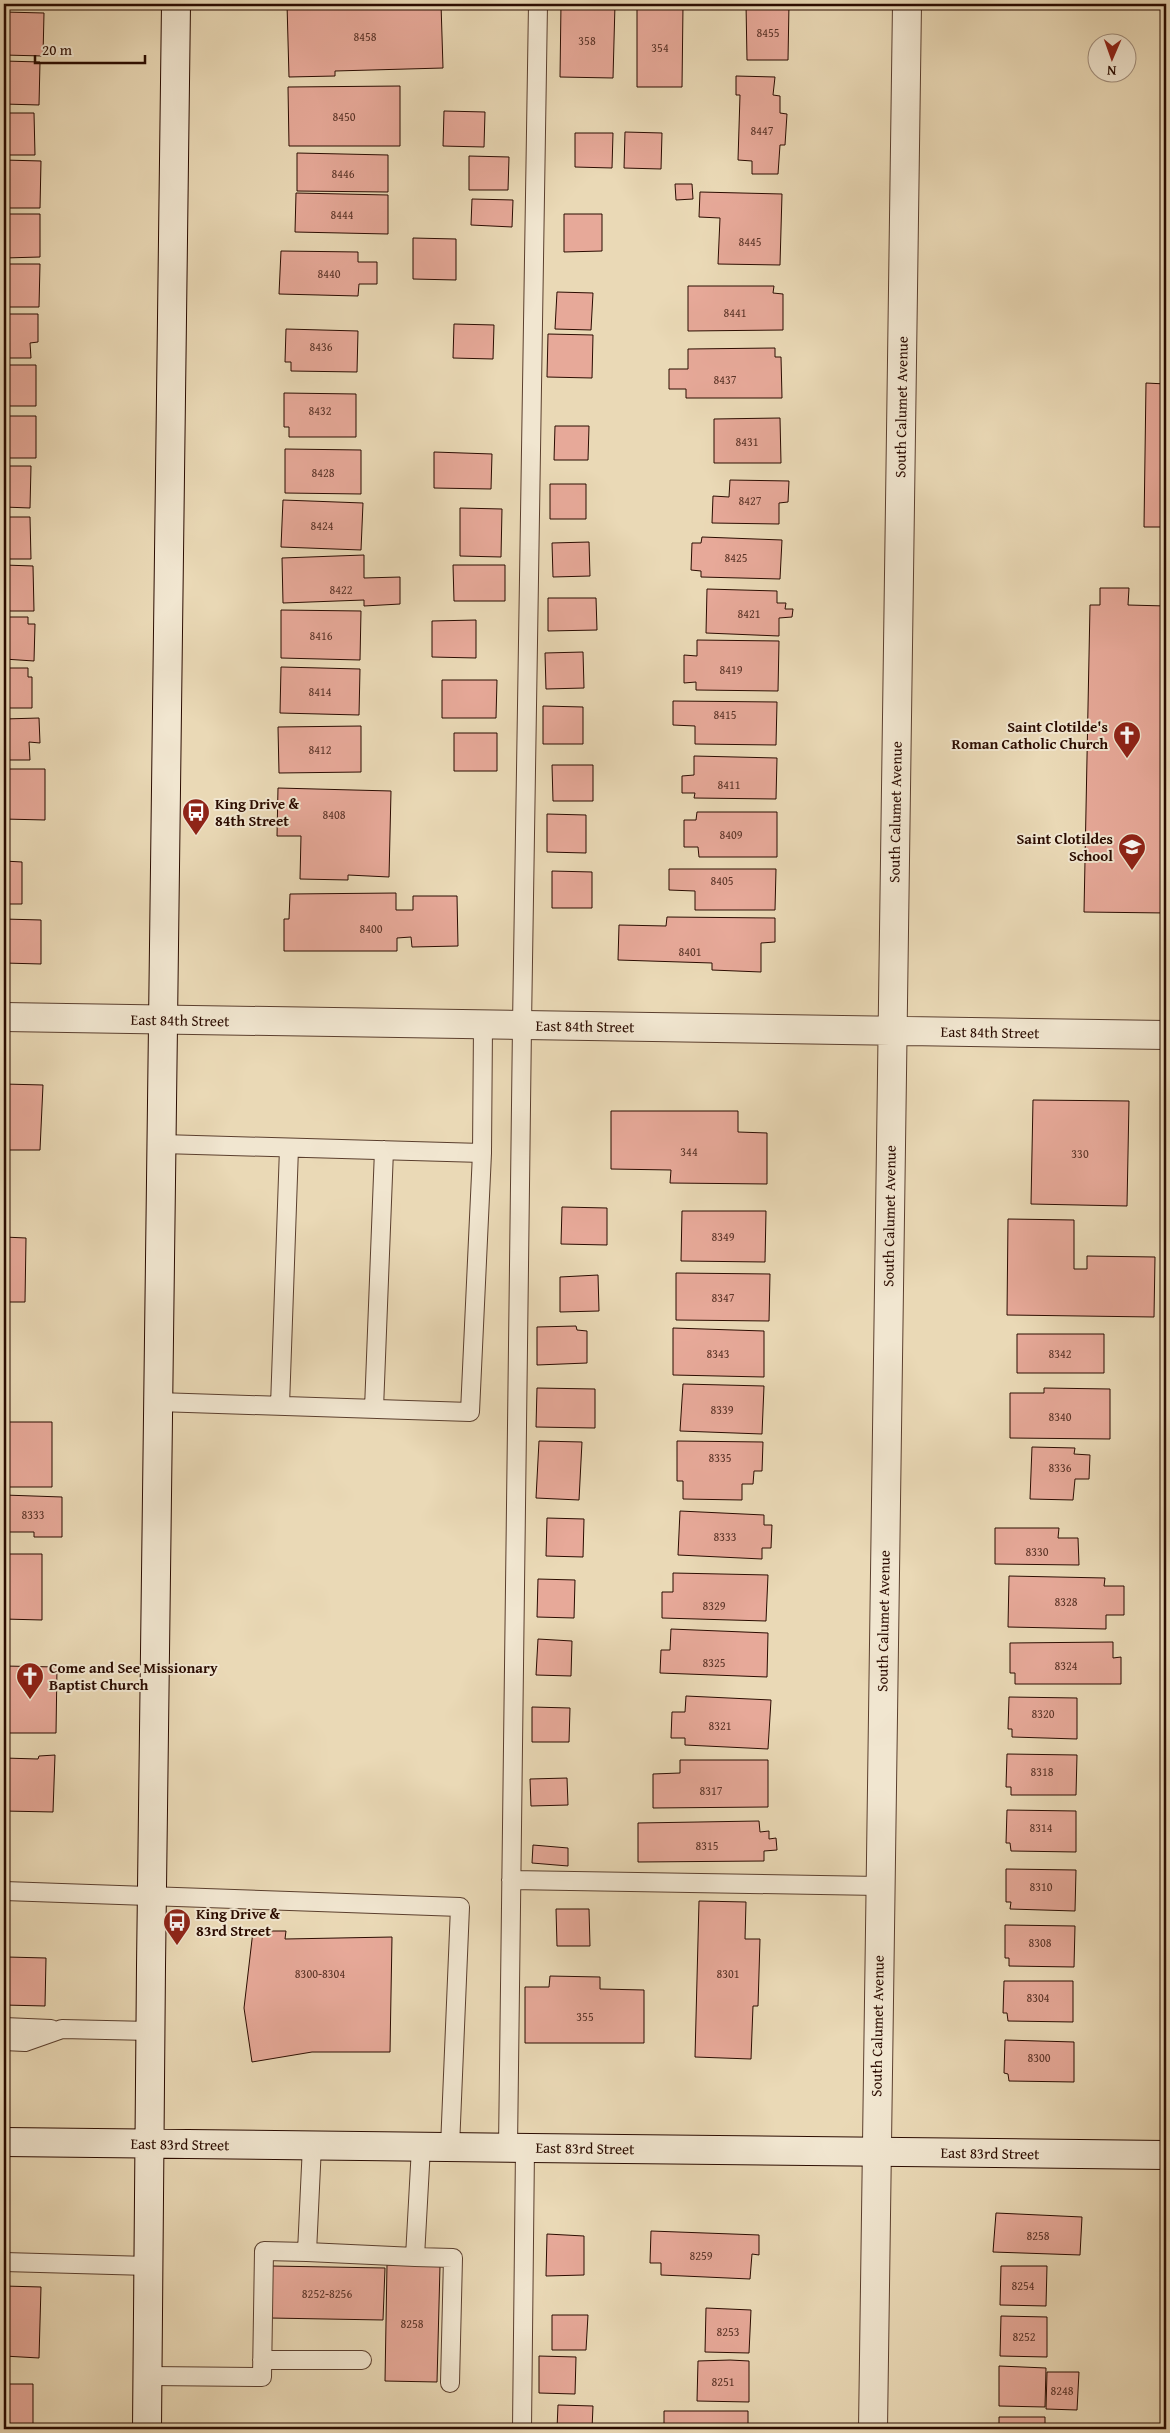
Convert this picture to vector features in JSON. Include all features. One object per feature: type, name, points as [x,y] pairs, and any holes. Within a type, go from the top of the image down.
[{"type":"street","points":[[148,2429],[150,2031],[176,4]]},
{"type":"street","name":"South Calumet Avenue","points":[[873,2429],[875,2152],[907,4]]},
{"type":"street","name":"East 84th Street","points":[[4,1017],[1166,1035]]},
{"type":"street","name":"East 83rd Street","points":[[4,2142],[1166,2155]]},
{"type":"lane","points":[[522,2429],[511,1880],[538,4]]},
{"type":"lane","points":[[158,1402],[470,1412],[482,1153],[483,1025]]},
{"type":"lane","points":[[162,1144],[482,1153]]},
{"type":"lane","points":[[280,1406],[289,1148]]},
{"type":"lane","points":[[374,1409],[384,1150]]},
{"type":"lane","points":[[511,1880],[879,1886]]},
{"type":"lane","points":[[4,1891],[460,1907],[450,2147]]},
{"type":"lane","points":[[4,2027],[150,2031]]},
{"type":"lane","points":[[4,2041],[25,2042],[62,2030]]},
{"type":"lane","points":[[307,2252],[312,2145]]},
{"type":"lane","points":[[415,2257],[421,2147]]},
{"type":"lane","points":[[148,2376],[262,2378],[264,2251],[453,2258],[450,2383]]},
{"type":"lane","points":[[4,2262],[148,2266]]},
{"type":"lane","points":[[262,2360],[362,2360]]},
{"type":"building","points":[[4,4],[42,4],[42,6],[4,6]]},
{"type":"building","points":[[287,4],[441,4],[443,68],[335,71],[335,76],[289,77]]},
{"type":"building","points":[[561,4],[615,4],[613,78],[560,77]]},
{"type":"building","points":[[746,4],[789,4],[788,60],[747,60]]},
{"type":"building","points":[[637,6],[683,6],[682,87],[637,87]]},
{"type":"building","points":[[4,12],[44,13],[43,56],[4,55]]},
{"type":"building","points":[[4,61],[40,62],[39,105],[4,104]]},
{"type":"building","points":[[736,76],[775,77],[773,95],[780,96],[780,113],[787,114],[785,145],[780,145],[778,174],[752,174],[752,161],[738,160],[740,95],[736,95]]},
{"type":"building","points":[[400,86],[400,146],[289,146],[288,87]]},
{"type":"building","points":[[444,111],[485,112],[484,147],[443,146]]},
{"type":"building","points":[[4,113],[34,113],[35,155],[4,155]]},
{"type":"building","points":[[625,132],[662,133],[661,169],[624,168]]},
{"type":"building","points":[[575,133],[613,133],[612,168],[575,167]]},
{"type":"building","points":[[297,153],[388,155],[388,192],[297,191]]},
{"type":"building","points":[[469,156],[509,157],[508,190],[469,190]]},
{"type":"building","points":[[4,160],[41,161],[40,208],[4,208]]},
{"type":"building","points":[[675,184],[692,184],[693,199],[676,200]]},
{"type":"building","points":[[700,192],[782,194],[780,265],[718,264],[720,218],[699,217]]},
{"type":"building","points":[[296,193],[388,195],[388,234],[295,232]]},
{"type":"building","points":[[472,199],[513,200],[512,227],[471,225]]},
{"type":"building","points":[[4,214],[40,214],[40,257],[4,258]]},
{"type":"building","points":[[564,214],[602,214],[602,251],[564,252]]},
{"type":"building","points":[[413,238],[456,239],[456,280],[413,279]]},
{"type":"building","points":[[281,251],[358,252],[358,262],[377,262],[377,284],[359,284],[358,296],[279,294]]},
{"type":"building","points":[[4,264],[40,264],[39,307],[4,307]]},
{"type":"building","points":[[688,286],[774,286],[773,293],[783,294],[783,330],[688,331]]},
{"type":"building","points":[[557,292],[593,293],[591,330],[555,329]]},
{"type":"building","points":[[4,314],[38,314],[38,342],[30,343],[31,358],[4,358]]},
{"type":"building","points":[[454,324],[494,325],[493,359],[453,358]]},
{"type":"building","points":[[286,329],[358,331],[357,372],[291,371],[291,362],[285,362]]},
{"type":"building","points":[[548,334],[593,335],[592,378],[547,377]]},
{"type":"building","points":[[775,348],[775,357],[781,357],[782,398],[686,398],[686,389],[669,389],[669,369],[688,369],[688,349]]},
{"type":"building","points":[[4,365],[36,365],[36,406],[4,406]]},
{"type":"building","points":[[1146,383],[1166,384],[1166,527],[1144,527]]},
{"type":"building","points":[[284,393],[356,394],[356,437],[289,437],[289,427],[284,427]]},
{"type":"building","points":[[4,416],[36,416],[36,458],[4,458]]},
{"type":"building","points":[[780,418],[781,463],[714,463],[714,419]]},
{"type":"building","points":[[555,426],[589,426],[588,460],[554,460]]},
{"type":"building","points":[[285,449],[361,450],[361,494],[285,493]]},
{"type":"building","points":[[434,452],[492,454],[491,489],[434,488]]},
{"type":"building","points":[[4,466],[31,466],[30,508],[4,507]]},
{"type":"building","points":[[730,480],[789,481],[788,502],[779,503],[779,524],[712,523],[713,496],[729,497]]},
{"type":"building","points":[[550,484],[586,484],[586,519],[550,519]]},
{"type":"building","points":[[283,500],[363,503],[361,550],[281,547]]},
{"type":"building","points":[[460,508],[502,509],[501,557],[460,556]]},
{"type":"building","points":[[4,517],[30,517],[31,559],[4,559]]},
{"type":"building","points":[[702,537],[782,540],[780,579],[701,577],[701,571],[691,570],[692,543],[701,543]]},
{"type":"building","points":[[589,542],[590,576],[553,577],[552,543]]},
{"type":"building","points":[[364,555],[364,578],[400,577],[400,604],[364,606],[364,600],[283,603],[282,558]]},
{"type":"building","points":[[4,565],[33,566],[34,611],[4,611]]},
{"type":"building","points":[[453,565],[505,565],[505,601],[454,601]]},
{"type":"building","name":"Saint Clotilde's Roman Catholic Church","points":[[1100,588],[1129,588],[1128,605],[1166,606],[1166,913],[1084,912],[1090,605],[1100,605]]},
{"type":"building","points":[[707,589],[777,591],[777,603],[786,603],[785,609],[793,609],[792,617],[779,618],[779,636],[706,633]]},
{"type":"building","points":[[548,598],[596,598],[597,630],[548,631]]},
{"type":"building","points":[[281,610],[361,611],[360,660],[281,658]]},
{"type":"building","points":[[4,617],[28,617],[28,624],[35,624],[34,661],[4,659]]},
{"type":"building","points":[[476,620],[476,658],[432,657],[432,621]]},
{"type":"building","points":[[697,640],[779,641],[778,691],[696,690],[696,682],[684,683],[684,655],[697,656]]},
{"type":"building","points":[[583,652],[584,688],[546,689],[545,653]]},
{"type":"building","points":[[281,667],[360,669],[359,715],[280,713]]},
{"type":"building","points":[[4,668],[28,668],[28,677],[32,677],[32,708],[4,708]]},
{"type":"building","points":[[442,680],[497,680],[496,718],[442,718]]},
{"type":"building","points":[[673,701],[777,702],[776,745],[695,744],[695,726],[673,725]]},
{"type":"building","points":[[543,706],[583,707],[583,744],[543,744]]},
{"type":"building","points":[[39,718],[40,743],[29,742],[30,760],[4,760],[4,719]]},
{"type":"building","points":[[361,726],[361,772],[279,773],[278,727]]},
{"type":"building","points":[[454,733],[497,733],[497,771],[454,771]]},
{"type":"building","points":[[694,756],[777,758],[776,799],[694,798],[695,793],[682,793],[682,776],[694,775]]},
{"type":"building","points":[[552,765],[593,765],[593,801],[553,801]]},
{"type":"building","points":[[4,769],[45,769],[45,820],[4,819]]},
{"type":"building","points":[[278,788],[391,791],[389,877],[348,875],[348,880],[300,879],[301,836],[277,836]]},
{"type":"building","points":[[697,812],[777,812],[777,857],[699,857],[698,847],[684,847],[684,820],[696,820]]},
{"type":"building","points":[[547,814],[586,815],[586,853],[547,852]]},
{"type":"building","points":[[4,861],[22,862],[22,904],[4,904]]},
{"type":"building","points":[[669,869],[776,869],[775,910],[695,910],[695,891],[669,890]]},
{"type":"building","points":[[552,871],[592,872],[592,908],[552,908]]},
{"type":"building","points":[[396,893],[396,910],[413,910],[413,896],[457,896],[458,946],[412,947],[411,937],[397,938],[397,951],[284,951],[284,919],[289,919],[290,894]]},
{"type":"building","points":[[667,917],[775,918],[775,942],[761,943],[761,972],[712,970],[712,963],[618,960],[619,925],[666,926]]},
{"type":"building","points":[[4,919],[41,920],[41,964],[4,963]]},
{"type":"building","points":[[4,1084],[43,1085],[40,1150],[4,1150]]},
{"type":"building","points":[[1033,1100],[1129,1101],[1127,1206],[1031,1204]]},
{"type":"building","points":[[611,1111],[738,1111],[738,1132],[767,1133],[767,1184],[670,1183],[671,1170],[611,1169]]},
{"type":"building","points":[[562,1207],[607,1208],[607,1245],[561,1244]]},
{"type":"building","points":[[682,1211],[766,1211],[765,1262],[681,1261]]},
{"type":"building","points":[[1008,1219],[1074,1220],[1074,1269],[1087,1269],[1087,1256],[1155,1257],[1154,1317],[1007,1315]]},
{"type":"building","points":[[4,1237],[26,1238],[25,1302],[4,1302]]},
{"type":"building","points":[[676,1273],[770,1274],[769,1321],[676,1320]]},
{"type":"building","points":[[598,1275],[599,1311],[560,1312],[560,1277]]},
{"type":"building","points":[[576,1326],[577,1330],[587,1331],[587,1363],[537,1365],[537,1327]]},
{"type":"building","points":[[673,1328],[764,1331],[764,1377],[673,1375]]},
{"type":"building","points":[[1017,1334],[1104,1334],[1104,1373],[1017,1373]]},
{"type":"building","points":[[683,1384],[764,1386],[762,1434],[680,1431]]},
{"type":"building","points":[[537,1388],[595,1389],[595,1428],[536,1427]]},
{"type":"building","points":[[1044,1388],[1110,1389],[1110,1439],[1010,1438],[1010,1393],[1044,1393]]},
{"type":"building","points":[[4,1422],[52,1422],[52,1487],[4,1487]]},
{"type":"building","points":[[539,1441],[582,1442],[579,1500],[536,1498]]},
{"type":"building","points":[[677,1441],[763,1442],[762,1471],[754,1471],[753,1484],[742,1484],[742,1500],[683,1499],[683,1481],[677,1481]]},
{"type":"building","points":[[1032,1447],[1075,1448],[1074,1454],[1090,1455],[1089,1479],[1075,1479],[1073,1500],[1030,1499]]},
{"type":"building","points":[[4,1495],[62,1497],[62,1537],[34,1537],[34,1532],[9,1532],[4,1536]]},
{"type":"building","points":[[680,1511],[764,1515],[764,1525],[772,1525],[771,1548],[762,1548],[762,1559],[678,1555]]},
{"type":"building","points":[[547,1518],[584,1519],[583,1557],[546,1556]]},
{"type":"building","points":[[995,1528],[1059,1528],[1058,1538],[1078,1538],[1079,1565],[995,1564]]},
{"type":"building","name":"Come and See Missionary Baptist Church","points":[[4,1554],[42,1554],[42,1620],[4,1619]]},
{"type":"building","points":[[673,1573],[768,1575],[766,1621],[662,1618],[662,1592],[673,1592]]},
{"type":"building","points":[[1009,1576],[1105,1578],[1104,1586],[1124,1586],[1124,1615],[1106,1615],[1106,1629],[1008,1627]]},
{"type":"building","points":[[538,1579],[575,1580],[574,1618],[537,1617]]},
{"type":"building","points":[[671,1629],[768,1633],[767,1677],[660,1673],[661,1650],[670,1650]]},
{"type":"building","points":[[538,1639],[572,1641],[571,1676],[536,1675]]},
{"type":"building","points":[[1113,1642],[1113,1658],[1121,1657],[1121,1684],[1015,1684],[1015,1673],[1010,1673],[1010,1643]]},
{"type":"building","name":"Come and See Missionary Baptist Church","points":[[4,1666],[57,1667],[56,1733],[4,1733]]},
{"type":"building","points":[[686,1696],[771,1700],[768,1749],[685,1745],[685,1738],[671,1738],[672,1712],[685,1712]]},
{"type":"building","points":[[1009,1697],[1077,1698],[1077,1739],[1012,1737],[1012,1729],[1008,1729]]},
{"type":"building","points":[[532,1707],[570,1708],[569,1742],[532,1742]]},
{"type":"building","points":[[1007,1754],[1077,1755],[1076,1795],[1011,1795],[1011,1787],[1006,1787]]},
{"type":"building","points":[[55,1755],[53,1812],[4,1811],[4,1758],[38,1759],[39,1756]]},
{"type":"building","points":[[680,1760],[768,1760],[768,1807],[653,1808],[653,1774],[680,1773]]},
{"type":"building","points":[[567,1778],[568,1805],[531,1806],[530,1779]]},
{"type":"building","points":[[1007,1810],[1076,1811],[1076,1852],[1011,1851],[1010,1843],[1006,1843]]},
{"type":"building","points":[[759,1821],[760,1832],[769,1831],[769,1839],[776,1838],[777,1850],[764,1851],[764,1861],[638,1862],[638,1823]]},
{"type":"building","points":[[533,1845],[568,1848],[568,1866],[532,1863]]},
{"type":"building","points":[[1006,1869],[1076,1870],[1075,1911],[1010,1909],[1011,1902],[1006,1902]]},
{"type":"building","points":[[699,1901],[746,1902],[745,1939],[760,1939],[758,2006],[753,2006],[751,2059],[695,2057]]},
{"type":"building","points":[[556,1909],[589,1909],[590,1946],[557,1946]]},
{"type":"building","points":[[1005,1925],[1075,1926],[1074,1967],[1009,1966],[1009,1958],[1005,1958]]},
{"type":"building","points":[[253,1931],[286,1931],[285,1939],[392,1937],[390,2052],[312,2052],[252,2062],[244,2008]]},
{"type":"building","points":[[4,1949],[7,1949],[7,1957],[46,1958],[45,2006],[4,2005]]},
{"type":"building","points":[[550,1976],[600,1977],[600,1989],[644,1990],[644,2043],[525,2043],[525,1987],[549,1987]]},
{"type":"building","points":[[1004,1981],[1073,1981],[1073,2022],[1008,2021],[1007,2013],[1003,2013]]},
{"type":"building","points":[[1005,2040],[1074,2042],[1074,2082],[1009,2081],[1008,2074],[1004,2073]]},
{"type":"building","points":[[996,2213],[1082,2217],[1080,2255],[993,2252]]},
{"type":"building","points":[[651,2231],[759,2235],[759,2255],[752,2254],[750,2279],[661,2275],[661,2263],[650,2263]]},
{"type":"building","points":[[547,2234],[584,2236],[584,2275],[546,2276]]},
{"type":"building","points":[[387,2265],[440,2266],[437,2382],[385,2381]]},
{"type":"building","points":[[271,2266],[385,2268],[383,2320],[270,2318]]},
{"type":"building","points":[[1001,2266],[1047,2266],[1046,2306],[1000,2305]]},
{"type":"building","points":[[4,2286],[41,2287],[39,2358],[4,2356]]},
{"type":"building","points":[[706,2308],[751,2310],[749,2353],[705,2352]]},
{"type":"building","points":[[552,2315],[588,2315],[586,2350],[552,2350]]},
{"type":"building","points":[[1001,2316],[1047,2317],[1047,2357],[1000,2356]]},
{"type":"building","points":[[539,2356],[576,2357],[575,2394],[539,2393]]},
{"type":"building","points":[[698,2361],[749,2361],[749,2402],[697,2401]]},
{"type":"building","points":[[999,2366],[1046,2368],[1045,2407],[999,2406]]},
{"type":"building","points":[[1047,2372],[1079,2372],[1077,2410],[1046,2409]]},
{"type":"building","points":[[4,2384],[33,2384],[33,2429],[4,2429]]},
{"type":"building","points":[[558,2405],[593,2406],[592,2429],[557,2429]]},
{"type":"building","points":[[664,2411],[748,2411],[748,2429],[664,2429]]},
{"type":"building","points":[[999,2417],[1045,2417],[1045,2429],[999,2429]]},
{"type":"place","name":"Saint Clotilde's Roman Catholic Church","points":[[1127,759]]},
{"type":"place","name":"King Drive & 84th Street","points":[[196,836]]},
{"type":"place","name":"Saint Clotildes School","points":[[1132,871]]},
{"type":"place","name":"Come and See Missionary Baptist Church","points":[[30,1700]]},
{"type":"place","name":"King Drive & 83rd Street","points":[[177,1946]]}]
